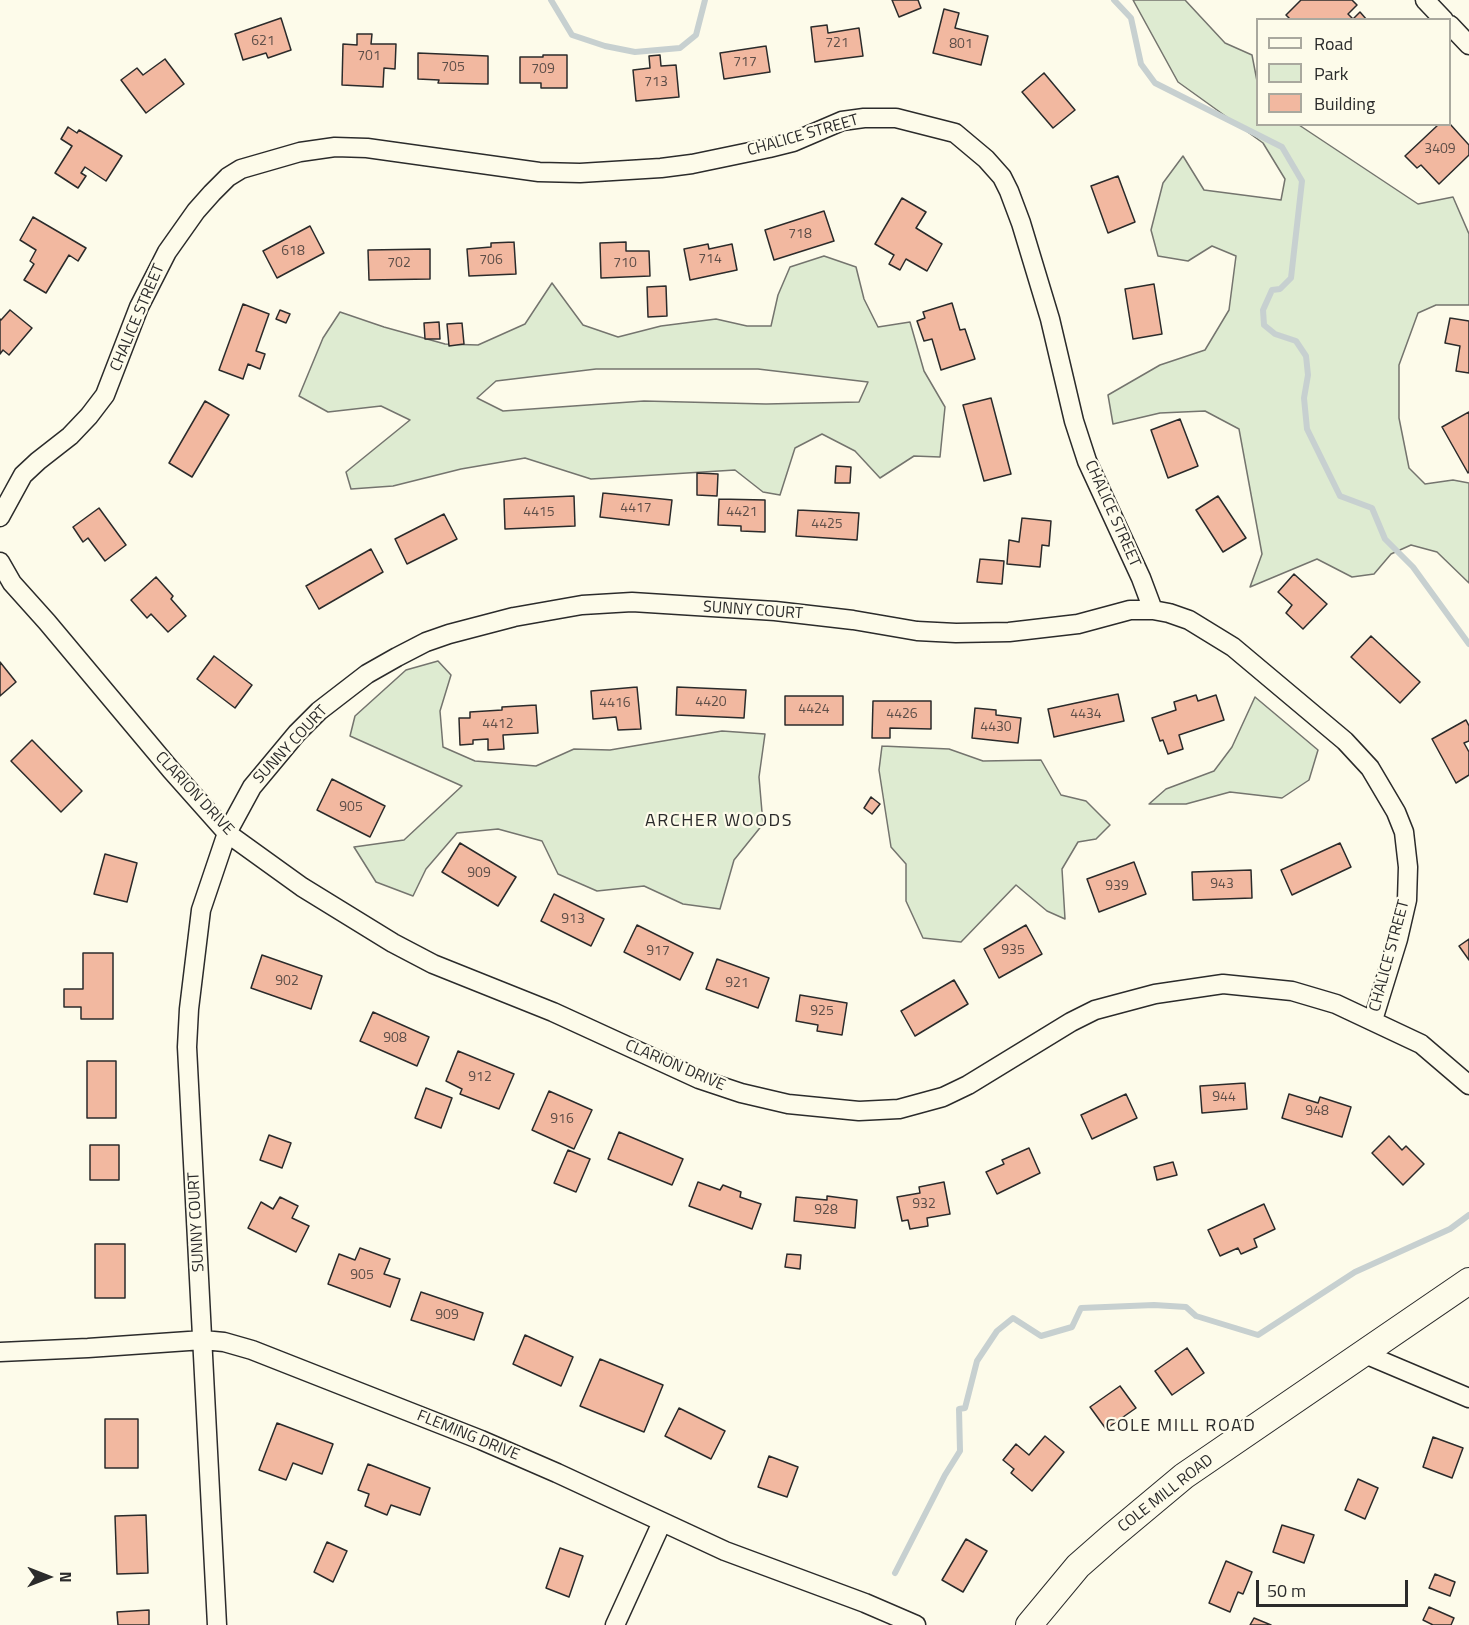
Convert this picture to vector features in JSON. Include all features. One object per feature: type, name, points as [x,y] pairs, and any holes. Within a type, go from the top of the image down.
[{"type":"street","points":[[1425,0],[1442,18]]},
{"type":"street","points":[[1451,27],[1469,45]]},
{"type":"street","name":"CHALICE STREET","points":[[0,517],[23,475],[70,436],[105,394],[140,307],[168,252],[196,211],[228,177],[241,169],[300,152],[334,147],[367,148],[539,171],[580,173],[692,164],[793,142],[842,121],[864,118],[896,118],[955,134],[986,159],[1002,177],[1009,191],[1022,223],[1050,319],[1074,421],[1087,461],[1141,578],[1153,610],[1189,620],[1254,663],[1345,741],[1370,768],[1396,812],[1404,832],[1408,867],[1407,900],[1398,939],[1373,1020]]},
{"type":"street","name":"CLARION DRIVE","points":[[1,565],[18,590],[171,771],[227,833],[351,919],[433,964],[553,1012],[699,1079],[741,1093],[788,1104],[859,1111],[899,1109],[943,1097],[968,1085],[1071,1022],[1095,1010],[1155,993],[1204,986],[1245,985],[1292,991],[1336,1004],[1373,1020],[1421,1044],[1469,1084]]},
{"type":"street","name":"SUNNY COURT","points":[[217,1625],[187,1047],[189,1009],[201,910],[227,833],[252,787],[297,733],[342,692],[367,674],[426,642],[514,617],[582,605],[632,602],[775,611],[853,620],[916,631],[956,633],[1009,632],[1078,624],[1130,610],[1153,610]]},
{"type":"street","name":"COLE MILL ROAD","points":[[1029,1625],[1078,1566],[1184,1476],[1469,1281]]},
{"type":"street","name":"FLEMING DRIVE","points":[[0,1352],[203,1340],[224,1342],[252,1350],[481,1440],[724,1551],[865,1603],[916,1625]]},
{"type":"street","points":[[1365,1354],[1469,1398]]},
{"type":"street","points":[[615,1625],[662,1522]]},
{"type":"green space","points":[[1133,0],[1185,0],[1225,43],[1252,55],[1256,76],[1256,126],[1301,126],[1418,204],[1453,197],[1469,234],[1469,305],[1436,305],[1418,313],[1399,365],[1399,418],[1409,468],[1425,484],[1453,480],[1469,483],[1469,583],[1437,552],[1411,545],[1391,554],[1374,574],[1352,577],[1317,559],[1250,587],[1262,554],[1239,429],[1205,411],[1160,413],[1113,424],[1108,395],[1160,365],[1205,350],[1229,310],[1236,256],[1212,246],[1188,261],[1158,256],[1151,230],[1163,183],[1183,156],[1204,190],[1281,200],[1285,179],[1263,143],[1178,82]]},
{"type":"green space","points":[[824,256],[856,267],[864,299],[878,327],[910,322],[924,371],[945,407],[940,457],[914,456],[880,478],[855,451],[822,434],[795,448],[780,495],[763,492],[735,470],[591,479],[525,458],[461,469],[393,486],[351,489],[346,472],[410,420],[381,406],[328,412],[299,396],[323,338],[340,312],[445,344],[478,345],[525,324],[552,283],[583,325],[618,337],[661,326],[716,319],[747,326],[771,326],[778,295],[790,267]],"holes":[[[596,369],[758,369],[868,382],[859,402],[766,404],[644,401],[503,411],[477,398],[496,381]]]},
{"type":"green space","points":[[438,661],[451,675],[440,711],[443,747],[475,761],[536,766],[574,749],[610,750],[722,731],[765,734],[759,777],[763,824],[734,860],[720,909],[683,904],[644,886],[597,891],[558,874],[542,841],[498,829],[457,833],[426,869],[413,896],[376,882],[354,847],[404,840],[462,786],[350,736],[355,716],[406,670]]},
{"type":"green space","points":[[1255,697],[1318,750],[1309,780],[1282,798],[1230,792],[1186,804],[1149,804],[1166,789],[1214,771],[1232,747]]},
{"type":"green space","points":[[882,746],[949,749],[983,761],[1041,760],[1061,795],[1086,801],[1110,825],[1096,839],[1078,842],[1062,869],[1065,919],[1047,911],[1016,885],[961,942],[923,938],[906,901],[906,864],[891,847],[879,770]]},
{"type":"building","points":[[892,0],[918,0],[921,8],[899,17]]},
{"type":"building","points":[[1301,0],[1352,0],[1357,5],[1348,14],[1352,18],[1289,18],[1286,15]]},
{"type":"building","points":[[944,9],[959,13],[955,28],[988,36],[981,65],[933,53]]},
{"type":"building","points":[[1360,12],[1365,18],[1354,18]]},
{"type":"building","points":[[281,18],[291,50],[268,58],[266,53],[243,60],[235,34]]},
{"type":"building","points":[[827,25],[828,33],[859,28],[863,56],[815,62],[811,27]]},
{"type":"building","points":[[357,34],[372,34],[371,44],[396,44],[395,69],[384,68],[383,87],[342,85],[343,44],[357,45]]},
{"type":"building","points":[[766,46],[770,72],[724,79],[720,53]]},
{"type":"building","points":[[418,53],[488,56],[488,84],[438,83],[439,80],[418,79]]},
{"type":"building","points":[[543,55],[567,55],[567,88],[541,88],[541,83],[520,83],[520,57],[543,57]]},
{"type":"building","points":[[660,55],[661,66],[676,65],[679,97],[636,101],[633,70],[650,68],[649,56]]},
{"type":"building","points":[[165,59],[184,84],[146,113],[121,80],[137,68],[143,75]]},
{"type":"building","points":[[1044,73],[1075,110],[1053,128],[1022,92]]},
{"type":"building","points":[[1451,125],[1469,145],[1469,155],[1439,184],[1421,165],[1417,168],[1405,156],[1437,126]]},
{"type":"building","points":[[68,127],[77,133],[79,130],[122,156],[106,181],[85,167],[81,173],[86,176],[78,188],[55,173],[72,146],[61,139]]},
{"type":"building","points":[[1118,176],[1135,222],[1108,233],[1091,186]]},
{"type":"building","points":[[902,198],[926,212],[916,228],[942,244],[927,271],[906,259],[900,270],[889,264],[894,255],[875,244]]},
{"type":"building","points":[[824,211],[834,241],[774,260],[765,230]]},
{"type":"building","points":[[33,217],[86,248],[78,261],[69,255],[46,293],[24,280],[34,264],[30,261],[36,250],[20,240]]},
{"type":"building","points":[[310,226],[324,253],[277,278],[263,251]]},
{"type":"building","points":[[514,242],[516,274],[469,276],[467,249],[491,247],[491,243]]},
{"type":"building","points":[[626,242],[626,251],[649,251],[650,276],[601,278],[600,243]]},
{"type":"building","points":[[708,244],[709,249],[732,244],[737,270],[690,280],[684,249]]},
{"type":"building","points":[[430,249],[430,279],[369,280],[368,250]]},
{"type":"building","points":[[1154,284],[1162,334],[1133,339],[1125,289]]},
{"type":"building","points":[[666,286],[667,316],[648,317],[647,287]]},
{"type":"building","points":[[952,303],[960,330],[965,329],[975,359],[941,370],[932,339],[924,341],[917,321],[925,318],[923,312]]},
{"type":"building","points":[[243,304],[269,314],[256,351],[265,354],[260,369],[248,364],[243,379],[219,370]]},
{"type":"building","points":[[10,310],[32,328],[9,355],[3,350],[0,354],[0,319]]},
{"type":"building","points":[[280,310],[290,314],[286,323],[276,319]]},
{"type":"building","points":[[1450,318],[1469,321],[1469,373],[1456,371],[1460,346],[1445,343]]},
{"type":"building","points":[[439,322],[440,339],[425,339],[424,323]]},
{"type":"building","points":[[462,323],[464,344],[449,346],[447,324]]},
{"type":"building","points":[[991,398],[1011,474],[984,481],[963,405]]},
{"type":"building","points":[[205,401],[229,415],[192,477],[169,463]]},
{"type":"building","points":[[1469,412],[1469,472],[1468,473],[1442,427]]},
{"type":"building","points":[[1180,419],[1198,466],[1168,478],[1151,430]]},
{"type":"building","points":[[836,466],[851,467],[850,483],[835,483]]},
{"type":"building","points":[[697,473],[718,474],[717,496],[697,495]]},
{"type":"building","points":[[603,493],[672,500],[669,525],[600,517]]},
{"type":"building","points":[[574,496],[575,526],[505,529],[504,499]]},
{"type":"building","points":[[1218,496],[1246,538],[1223,552],[1196,510]]},
{"type":"building","points":[[719,499],[765,500],[765,532],[741,531],[741,526],[718,525]]},
{"type":"building","points":[[99,508],[126,545],[105,561],[88,538],[83,542],[73,527]]},
{"type":"building","points":[[798,510],[859,513],[857,540],[796,536]]},
{"type":"building","points":[[444,514],[457,539],[407,564],[395,539]]},
{"type":"building","points":[[1022,518],[1051,521],[1049,546],[1042,545],[1040,567],[1007,564],[1009,540],[1019,542]]},
{"type":"building","points":[[371,549],[383,572],[319,609],[306,586]]},
{"type":"building","points":[[980,559],[1004,561],[1002,584],[977,582]]},
{"type":"building","points":[[1294,574],[1327,604],[1303,629],[1286,613],[1292,605],[1278,592]]},
{"type":"building","points":[[156,577],[173,596],[171,599],[186,616],[168,632],[151,614],[147,618],[131,600]]},
{"type":"building","points":[[1371,636],[1420,682],[1400,703],[1351,657]]},
{"type":"building","points":[[214,656],[252,685],[235,708],[197,679]]},
{"type":"building","points":[[0,662],[16,682],[0,696]]},
{"type":"building","points":[[637,687],[641,729],[618,730],[616,717],[593,719],[591,691]]},
{"type":"building","points":[[677,687],[746,690],[744,718],[676,715]]},
{"type":"building","points":[[1118,694],[1124,721],[1054,737],[1048,709]]},
{"type":"building","points":[[1196,695],[1198,701],[1216,695],[1224,720],[1179,735],[1183,749],[1168,754],[1163,740],[1160,741],[1152,718],[1176,710],[1174,702]]},
{"type":"building","points":[[785,696],[843,696],[843,725],[785,725]]},
{"type":"building","points":[[873,701],[931,701],[931,729],[890,728],[890,738],[872,738]]},
{"type":"building","points":[[536,705],[538,733],[503,735],[504,749],[488,750],[488,739],[473,740],[473,744],[460,745],[459,718],[470,718],[470,712]]},
{"type":"building","points":[[975,708],[996,710],[996,715],[1021,718],[1018,743],[972,738]]},
{"type":"building","points":[[1466,720],[1469,726],[1469,741],[1464,743],[1469,752],[1469,775],[1456,783],[1432,739]]},
{"type":"building","points":[[32,740],[82,791],[61,812],[11,761]]},
{"type":"building","points":[[332,779],[385,806],[370,837],[317,810]]},
{"type":"building","points":[[871,797],[880,804],[872,814],[864,808]]},
{"type":"building","points":[[460,843],[516,877],[498,906],[442,872]]},
{"type":"building","points":[[1340,843],[1351,867],[1292,895],[1281,870]]},
{"type":"building","points":[[105,854],[137,863],[127,902],[94,894]]},
{"type":"building","points":[[1134,862],[1146,894],[1099,912],[1087,879]]},
{"type":"building","points":[[1251,870],[1252,898],[1193,900],[1192,872]]},
{"type":"building","points":[[554,894],[604,919],[591,946],[541,921]]},
{"type":"building","points":[[637,925],[693,953],[680,980],[624,952]]},
{"type":"building","points":[[1026,925],[1042,954],[999,978],[984,949]]},
{"type":"building","points":[[1469,939],[1469,960],[1459,946]]},
{"type":"building","points":[[83,953],[113,953],[113,1019],[81,1019],[81,1007],[64,1007],[64,989],[83,989]]},
{"type":"building","points":[[262,955],[322,976],[311,1009],[251,988]]},
{"type":"building","points":[[717,959],[769,978],[758,1008],[706,989]]},
{"type":"building","points":[[954,980],[968,1004],[915,1036],[901,1011]]},
{"type":"building","points":[[800,995],[847,1003],[842,1035],[817,1031],[818,1025],[796,1021]]},
{"type":"building","points":[[373,1012],[429,1037],[417,1066],[360,1041]]},
{"type":"building","points":[[458,1051],[514,1074],[499,1109],[460,1094],[462,1089],[446,1081]]},
{"type":"building","points":[[87,1061],[116,1061],[116,1118],[87,1118]]},
{"type":"building","points":[[1245,1083],[1247,1109],[1202,1113],[1200,1086]]},
{"type":"building","points":[[426,1088],[452,1098],[441,1128],[415,1118]]},
{"type":"building","points":[[549,1091],[592,1110],[574,1149],[532,1130]]},
{"type":"building","points":[[1126,1094],[1137,1118],[1092,1139],[1081,1115]]},
{"type":"building","points":[[1289,1094],[1318,1103],[1320,1097],[1351,1107],[1342,1137],[1282,1118]]},
{"type":"building","points":[[619,1132],[683,1159],[672,1185],[608,1159]]},
{"type":"building","points":[[269,1135],[291,1143],[282,1168],[260,1160]]},
{"type":"building","points":[[1389,1136],[1402,1150],[1406,1146],[1424,1164],[1403,1185],[1372,1153]]},
{"type":"building","points":[[90,1145],[119,1145],[119,1180],[90,1180]]},
{"type":"building","points":[[1029,1148],[1040,1173],[997,1194],[986,1172],[1004,1164],[1002,1160]]},
{"type":"building","points":[[568,1150],[590,1159],[576,1192],[554,1183]]},
{"type":"building","points":[[1173,1162],[1177,1175],[1157,1180],[1154,1167]]},
{"type":"building","points":[[698,1182],[720,1190],[723,1185],[741,1192],[740,1197],[761,1204],[752,1229],[689,1206]]},
{"type":"building","points":[[944,1182],[950,1214],[927,1218],[928,1226],[910,1229],[908,1220],[902,1221],[897,1197],[920,1193],[919,1187]]},
{"type":"building","points":[[827,1196],[857,1200],[855,1228],[794,1221],[796,1197],[827,1200]]},
{"type":"building","points":[[280,1197],[298,1206],[292,1218],[309,1226],[296,1252],[248,1228],[261,1202],[273,1209]]},
{"type":"building","points":[[1264,1204],[1275,1229],[1254,1239],[1257,1247],[1241,1254],[1238,1248],[1220,1256],[1208,1230]]},
{"type":"building","points":[[95,1244],[125,1244],[125,1298],[95,1298]]},
{"type":"building","points":[[360,1248],[390,1259],[384,1274],[400,1279],[390,1307],[328,1284],[339,1254],[355,1260]]},
{"type":"building","points":[[787,1254],[801,1255],[800,1269],[785,1267]]},
{"type":"building","points":[[421,1292],[483,1313],[474,1340],[411,1320]]},
{"type":"building","points":[[525,1335],[573,1357],[561,1386],[513,1364]]},
{"type":"building","points":[[1187,1348],[1204,1373],[1172,1395],[1155,1371]]},
{"type":"building","points":[[600,1359],[663,1385],[644,1432],[580,1406]]},
{"type":"building","points":[[1120,1386],[1136,1408],[1106,1429],[1090,1407]]},
{"type":"building","points":[[679,1408],[725,1431],[711,1459],[665,1436]]},
{"type":"building","points":[[105,1419],[138,1419],[138,1468],[105,1468]]},
{"type":"building","points":[[277,1423],[333,1444],[322,1474],[293,1463],[286,1480],[259,1470]]},
{"type":"building","points":[[1045,1436],[1064,1452],[1032,1491],[1011,1473],[1014,1469],[1003,1460],[1016,1444],[1029,1455]]},
{"type":"building","points":[[1433,1437],[1463,1448],[1452,1478],[1423,1467]]},
{"type":"building","points":[[769,1456],[798,1467],[787,1497],[758,1487]]},
{"type":"building","points":[[368,1464],[430,1488],[420,1515],[391,1505],[387,1515],[365,1506],[369,1494],[358,1490]]},
{"type":"building","points":[[1358,1479],[1378,1488],[1365,1519],[1345,1510]]},
{"type":"building","points":[[146,1515],[148,1573],[117,1574],[115,1516]]},
{"type":"building","points":[[1282,1525],[1314,1535],[1304,1563],[1273,1552]]},
{"type":"building","points":[[966,1539],[987,1551],[963,1592],[942,1580]]},
{"type":"building","points":[[327,1542],[347,1551],[333,1582],[314,1572]]},
{"type":"building","points":[[560,1548],[583,1556],[569,1597],[546,1588]]},
{"type":"building","points":[[1226,1561],[1252,1572],[1243,1594],[1238,1592],[1230,1612],[1209,1603]]},
{"type":"building","points":[[1435,1574],[1455,1582],[1450,1596],[1429,1588]]},
{"type":"building","points":[[1429,1607],[1454,1618],[1451,1625],[1433,1625],[1423,1620]]},
{"type":"building","points":[[149,1610],[149,1625],[118,1625],[117,1612]]},
{"type":"building","points":[[1254,1618],[1271,1625],[1250,1625]]},
{"type":"waterway","points":[[551,0],[572,35],[605,46],[635,52],[680,48],[696,35],[705,0]]},
{"type":"waterway","points":[[1114,0],[1131,18],[1141,64],[1155,83],[1282,147],[1302,181],[1291,278],[1280,289],[1272,290],[1263,310],[1264,325],[1275,334],[1296,341],[1306,356],[1308,375],[1304,398],[1307,429],[1340,496],[1372,508],[1385,539],[1413,567],[1469,644]]},
{"type":"waterway","points":[[895,1573],[945,1475],[960,1451],[959,1409],[965,1408],[977,1361],[997,1331],[1013,1318],[1041,1336],[1072,1327],[1081,1308],[1154,1305],[1186,1307],[1196,1316],[1258,1335],[1355,1272],[1450,1229],[1469,1215]]},
{"type":"district","name":"ARCHER WOODS","points":[[719,822]]},
{"type":"district","name":"COLE MILL ROAD","points":[[1181,1427]]}]
